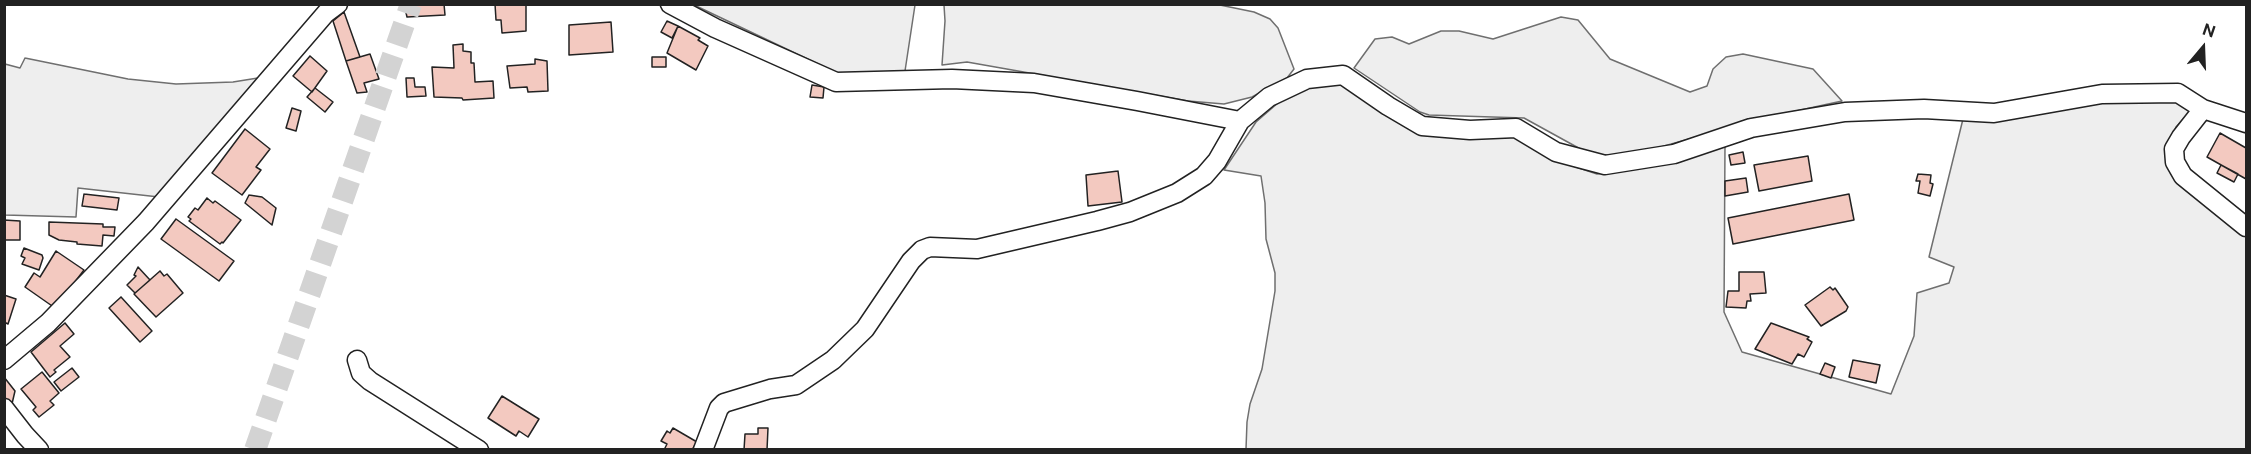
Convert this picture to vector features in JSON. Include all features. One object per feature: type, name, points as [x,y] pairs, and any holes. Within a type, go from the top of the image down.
[{"type":"street","points":[[4,360],[48,323],[146,222],[326,13],[338,4]]},
{"type":"street","points":[[670,4],[715,28],[836,82],[952,78],[1034,83],[1240,122]]},
{"type":"street","points":[[703,450],[719,408],[724,403],[770,389],[796,385],[833,360],[865,329],[911,261],[922,250],[930,247],[977,249],[1130,212],[1177,193],[1204,176],[1217,161],[1240,122],[1269,97],[1307,79],[1343,75],[1422,126],[1470,130],[1516,128],[1556,152],[1605,165],[1674,154],[1751,128],[1845,112],[1924,109],[1994,113],[2102,94],[2178,93],[2203,109],[2247,123]]},
{"type":"street","points":[[2203,109],[2177,143],[2174,149],[2175,162],[2183,176],[2247,227]]},
{"type":"street","points":[[357,360],[361,373],[370,381],[479,450]]},
{"type":"street","points":[[4,408],[39,450]]},
{"type":"shaded area","points":[[1215,4],[1254,12],[1270,19],[1278,28],[1294,69],[1287,78],[1252,97],[1224,104],[1188,101],[967,62],[942,65],[944,5]]},
{"type":"shaded area","points":[[694,5],[915,5],[905,71],[839,74]]},
{"type":"shaded area","points":[[1561,17],[1578,20],[1610,59],[1690,92],[1707,86],[1713,69],[1726,57],[1743,54],[1813,69],[1842,101],[1764,118],[1657,148],[1620,155],[1602,155],[1584,151],[1524,118],[1429,115],[1420,112],[1354,68],[1375,39],[1392,37],[1409,44],[1441,31],[1459,31],[1493,39]]},
{"type":"shaded area","points":[[25,58],[128,79],[176,84],[233,82],[264,77],[159,197],[78,188],[76,217],[5,215],[5,64],[20,68]]},
{"type":"shaded area","points":[[1319,84],[1345,84],[1411,128],[1512,133],[1564,163],[1597,174],[1671,161],[1725,144],[1724,312],[1742,352],[1891,394],[1914,336],[1917,293],[1949,283],[1954,267],[1929,257],[1963,119],[2107,100],[2175,98],[2194,107],[2176,127],[2169,146],[2169,156],[2246,231],[2246,449],[1246,449],[1247,422],[1250,404],[1262,369],[1275,291],[1275,273],[1266,239],[1265,203],[1261,176],[1224,170],[1256,122],[1286,96]]},
{"type":"building","points":[[404,4],[444,4],[445,15],[407,17]]},
{"type":"building","points":[[495,4],[526,4],[526,31],[502,33],[501,20],[496,20]]},
{"type":"building","points":[[344,12],[360,57],[346,61],[333,21]]},
{"type":"building","points":[[667,21],[678,26],[672,38],[661,32]]},
{"type":"building","points":[[611,22],[613,52],[569,55],[569,25]]},
{"type":"building","points":[[678,26],[700,38],[698,40],[708,46],[696,70],[667,53]]},
{"type":"building","points":[[463,44],[463,51],[471,52],[475,82],[493,81],[494,98],[463,100],[462,98],[434,97],[432,67],[454,68],[453,45]]},
{"type":"building","points":[[370,54],[379,79],[364,83],[367,92],[357,93],[346,61]]},
{"type":"building","points":[[310,56],[327,71],[312,92],[293,76]]},
{"type":"building","points":[[652,57],[666,57],[666,67],[652,67]]},
{"type":"building","points":[[535,59],[547,61],[548,91],[528,92],[527,87],[510,88],[507,66],[535,64]]},
{"type":"building","points":[[406,78],[414,78],[415,87],[425,87],[426,96],[407,97]]},
{"type":"building","points":[[812,85],[824,87],[823,98],[810,97]]},
{"type":"building","points":[[315,88],[333,102],[325,112],[307,97]]},
{"type":"building","points":[[292,108],[301,111],[296,131],[286,128]]},
{"type":"building","points":[[245,129],[270,149],[256,167],[261,170],[242,195],[212,173]]},
{"type":"building","points":[[2220,133],[2246,148],[2246,179],[2207,157]]},
{"type":"building","points":[[1743,152],[1745,163],[1731,165],[1729,155]]},
{"type":"building","points":[[1808,156],[1812,181],[1759,191],[1754,165]]},
{"type":"building","points":[[2221,165],[2238,174],[2234,182],[2217,173]]},
{"type":"building","points":[[1118,171],[1122,202],[1088,206],[1086,175]]},
{"type":"building","points":[[1918,174],[1931,175],[1930,183],[1933,184],[1930,196],[1918,193],[1920,181],[1916,181]]},
{"type":"building","points":[[1746,178],[1748,192],[1725,196],[1725,181]]},
{"type":"building","points":[[84,194],[119,198],[117,210],[82,206]]},
{"type":"building","points":[[1849,194],[1854,220],[1733,244],[1728,218]]},
{"type":"building","points":[[249,195],[262,197],[276,208],[272,225],[245,203]]},
{"type":"building","points":[[207,198],[213,203],[215,201],[241,220],[220,244],[189,221],[191,219],[188,217],[195,208],[198,210]]},
{"type":"building","points":[[176,219],[234,261],[219,281],[161,239]]},
{"type":"building","points":[[4,220],[20,221],[20,240],[4,240]]},
{"type":"building","points":[[49,222],[103,224],[103,227],[115,227],[114,236],[103,235],[102,246],[77,244],[77,242],[59,240],[49,235]]},
{"type":"building","points":[[24,248],[42,255],[39,270],[22,264],[25,258],[21,256]]},
{"type":"building","points":[[56,251],[84,270],[55,308],[25,287],[34,273],[40,277]]},
{"type":"building","points":[[138,267],[150,280],[135,293],[127,285],[136,276],[134,275]]},
{"type":"building","points":[[160,271],[164,276],[167,274],[183,293],[156,317],[134,294]]},
{"type":"building","points":[[1739,272],[1764,272],[1766,293],[1750,294],[1751,301],[1747,301],[1746,308],[1726,307],[1728,291],[1739,291]]},
{"type":"building","points":[[1830,287],[1833,290],[1835,288],[1848,307],[1846,311],[1821,326],[1805,305]]},
{"type":"building","points":[[4,295],[16,299],[8,324],[4,322]]},
{"type":"building","points":[[121,297],[152,331],[140,342],[109,308]]},
{"type":"building","points":[[65,323],[74,334],[60,346],[70,357],[54,370],[56,372],[50,377],[31,352]]},
{"type":"building","points":[[1771,323],[1809,337],[1807,339],[1812,342],[1804,357],[1798,354],[1792,364],[1755,349]]},
{"type":"building","points":[[1853,360],[1880,365],[1876,383],[1849,377]]},
{"type":"building","points":[[1825,363],[1835,367],[1831,378],[1820,374]]},
{"type":"building","points":[[72,368],[79,377],[61,391],[54,382]]},
{"type":"building","points":[[42,372],[59,393],[50,401],[54,405],[39,417],[33,410],[36,407],[21,389]]},
{"type":"building","points":[[4,377],[15,391],[11,408],[4,399]]},
{"type":"building","points":[[502,396],[539,419],[528,437],[519,431],[516,436],[488,418]]},
{"type":"building","points":[[673,428],[697,442],[692,450],[664,450],[667,444],[661,441],[667,431],[670,433]]},
{"type":"building","points":[[758,428],[768,428],[767,450],[744,450],[745,434],[758,434]]},
{"type":"tunnel","points":[[255,450],[411,4]]}]
